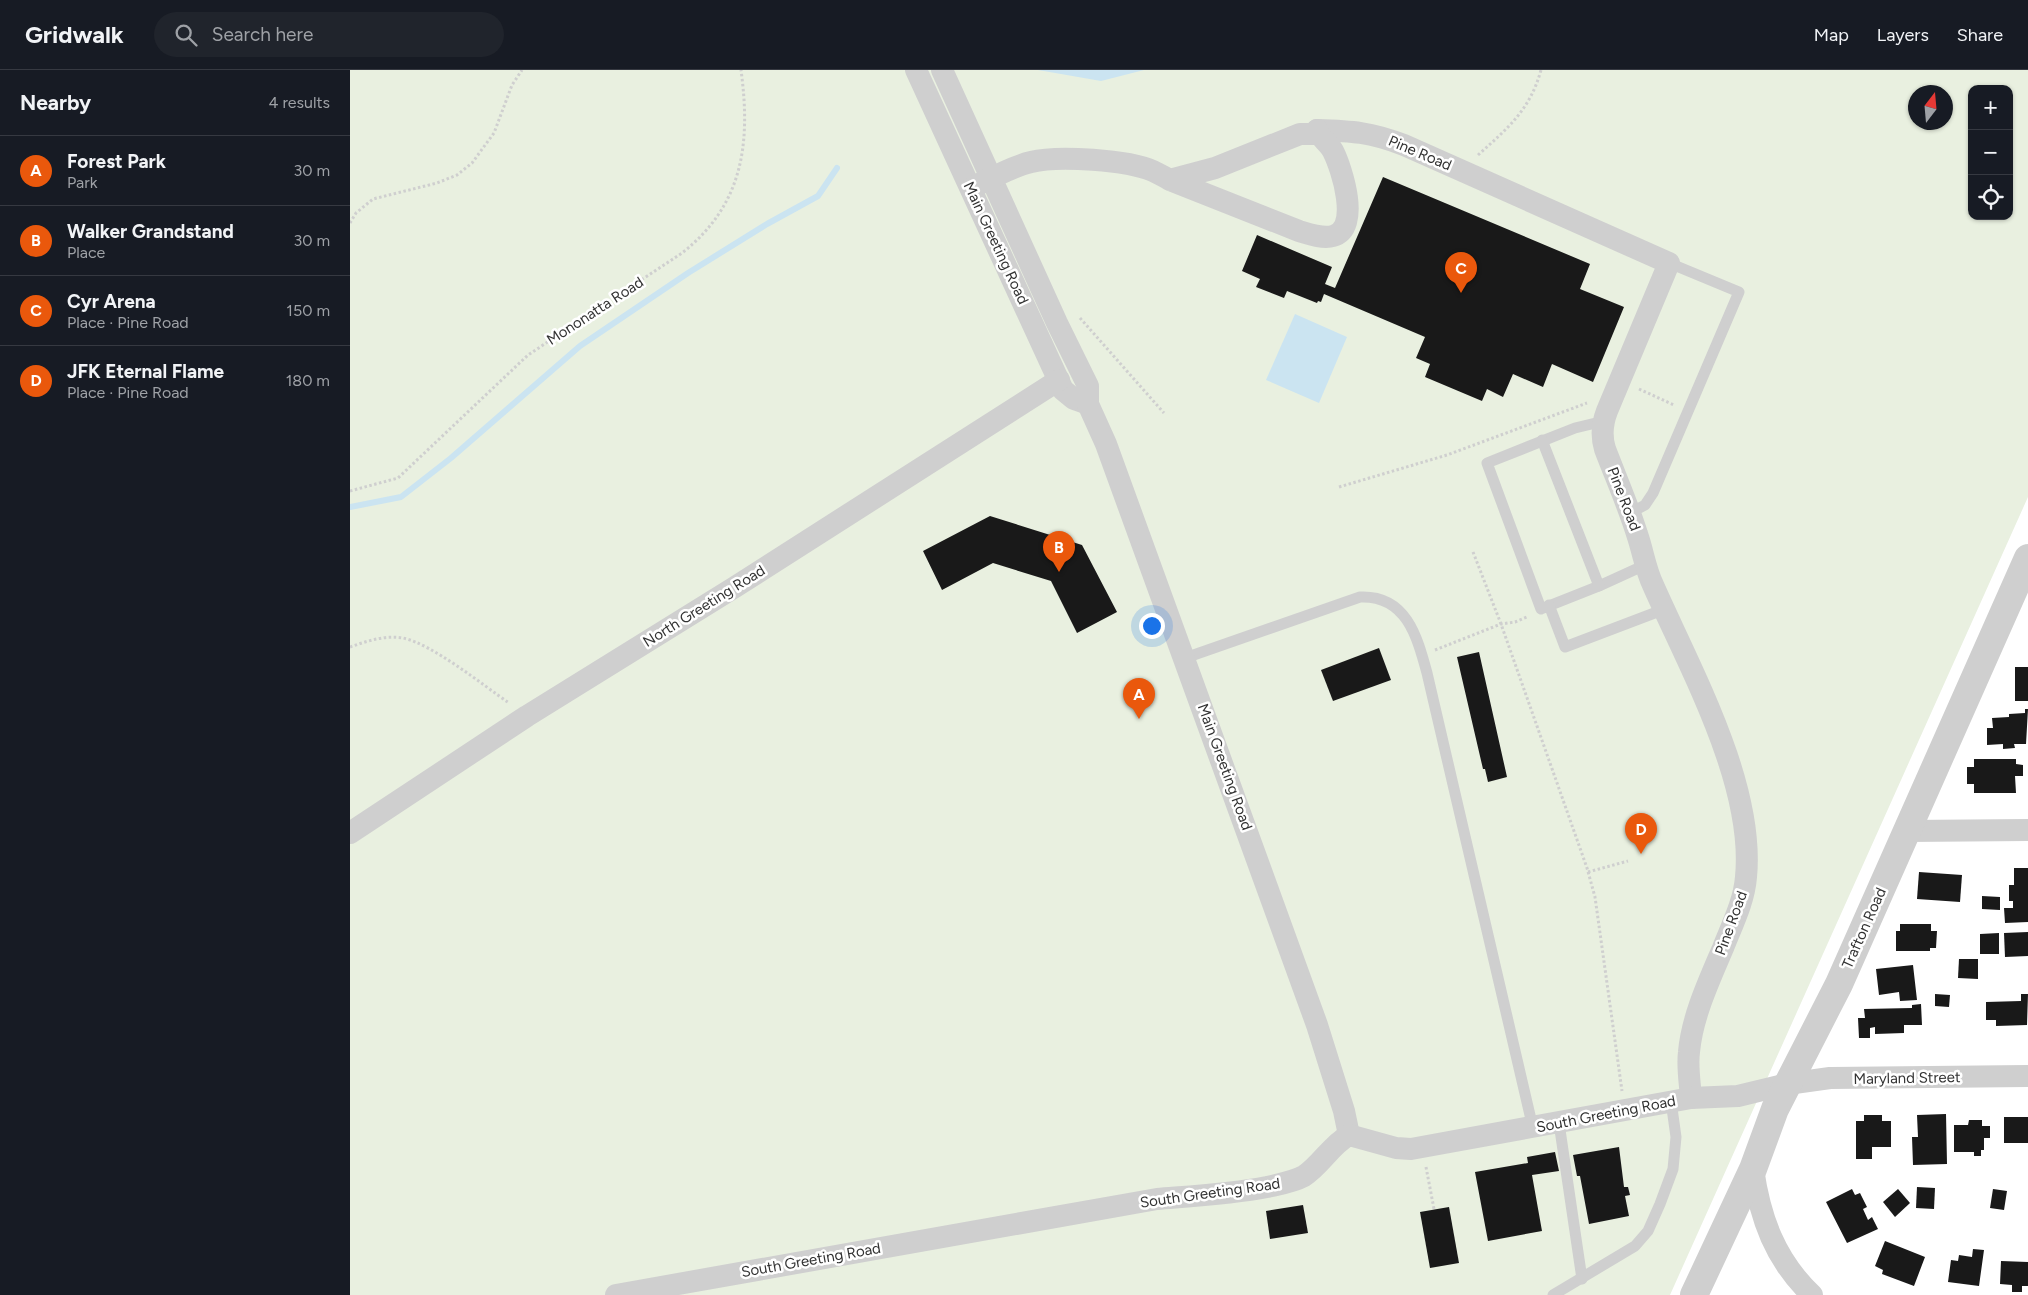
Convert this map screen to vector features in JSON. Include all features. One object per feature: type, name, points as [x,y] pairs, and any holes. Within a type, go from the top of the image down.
[{"type":"street","name":"Main Greeting Road","points":[[916,70],[1063,390],[1074,399],[1088,404]]},
{"type":"street","name":"Main Greeting Road","points":[[942,70],[1057,323],[1088,386],[1088,404],[1106,444],[1317,1024],[1342,1103],[1349,1135]]},
{"type":"street","points":[[971,188],[1030,162],[1064,158],[1137,167],[1152,170],[1170,180],[1299,231],[1327,237],[1334,236],[1344,228],[1347,222],[1347,200],[1337,160],[1330,146],[1319,135],[1317,130]]},
{"type":"street","name":"Pine Road","points":[[1170,180],[1215,168],[1300,134],[1314,134],[1317,130],[1360,132],[1379,136],[1461,170],[1669,263],[1604,420],[1602,436],[1604,449],[1638,536],[1645,565],[1708,707],[1734,780],[1742,810],[1747,853],[1746,878],[1742,900],[1706,989],[1689,1050],[1681,1099]]},
{"type":"street","name":"North Greeting Road","points":[[350,833],[527,716],[743,582],[1059,380]]},
{"type":"street","name":"Trafton Road","points":[[1694,1295],[1753,1169],[1786,1084],[1839,984],[2025,571]]},
{"type":"street","points":[[1908,831],[2028,830]]},
{"type":"street","name":"Maryland Street","points":[[1786,1084],[1830,1078],[2028,1076]]},
{"type":"street","name":"South Greeting Road","points":[[616,1295],[1157,1199],[1228,1194],[1280,1184],[1292,1181],[1309,1172],[1339,1140],[1349,1135],[1396,1148],[1411,1149],[1625,1111],[1681,1099],[1738,1096],[1786,1084]]},
{"type":"street","points":[[1753,1169],[1763,1216],[1774,1246],[1794,1276],[1812,1295]]},
{"type":"lane","points":[[1630,513],[1645,505],[1651,498],[1738,292],[1669,263]]},
{"type":"lane","points":[[1604,420],[1542,440],[1487,463],[1545,607],[1565,647],[1665,609]]},
{"type":"lane","points":[[1542,440],[1599,586]]},
{"type":"lane","points":[[1545,607],[1599,586],[1645,565]]},
{"type":"lane","points":[[1185,658],[1349,600],[1370,596],[1386,600],[1402,612],[1408,620],[1422,654],[1533,1128]]},
{"type":"lane","points":[[1553,1295],[1636,1246],[1648,1231],[1670,1178],[1676,1149],[1676,1131],[1681,1099]]},
{"type":"lane","points":[[1559,1123],[1582,1279]]},
{"type":"path","points":[[350,223],[356,213],[373,199],[437,183],[456,175],[472,163],[494,133],[512,85],[522,70]]},
{"type":"path","name":"Mononatta Road","points":[[350,491],[398,478],[528,355],[682,253],[701,238],[716,220],[728,200],[737,177],[745,131],[741,70]]},
{"type":"path","points":[[1461,170],[1515,120],[1535,90],[1541,70]]},
{"type":"path","points":[[1079,317],[1164,414]]},
{"type":"path","points":[[1620,381],[1688,412]]},
{"type":"path","points":[[1339,487],[1447,455],[1590,401]]},
{"type":"path","points":[[1472,552],[1501,624],[1588,872],[1595,897],[1625,1111]]},
{"type":"path","points":[[1422,654],[1501,624],[1515,622],[1545,607]]},
{"type":"path","points":[[350,647],[384,638],[403,638],[421,644],[527,716]]},
{"type":"path","points":[[1588,872],[1628,861]]},
{"type":"path","points":[[1425,1159],[1434,1209]]},
{"type":"green space","points":[[350,70],[2028,70],[2028,497],[1670,1295],[350,1295]]},
{"type":"water","points":[[1038,70],[1144,70],[1101,81]]},
{"type":"water","points":[[1295,314],[1347,337],[1319,403],[1266,380]]},
{"type":"building","points":[[1383,177],[1590,264],[1580,289],[1624,307],[1593,382],[1552,364],[1543,387],[1513,374],[1503,397],[1487,389],[1482,401],[1425,377],[1430,364],[1416,358],[1425,337],[1324,294],[1321,302],[1318,301],[1317,303],[1287,291],[1284,298],[1256,287],[1260,279],[1242,271],[1257,235],[1332,267],[1325,284],[1335,288]]},
{"type":"building","points":[[990,516],[1082,545],[1117,612],[1077,633],[1051,581],[993,563],[942,590],[923,551]]},
{"type":"building","points":[[1379,648],[1391,680],[1333,701],[1321,670]]},
{"type":"building","points":[[1479,652],[1507,777],[1488,782],[1485,769],[1483,769],[1457,657]]},
{"type":"building","points":[[2015,667],[2028,667],[2028,701],[2015,701]]},
{"type":"building","points":[[2025,709],[2028,709],[2026,744],[2014,744],[2015,748],[2003,749],[2003,744],[1987,745],[1987,728],[1993,728],[1992,718],[2009,717],[2009,714],[2025,713]]},
{"type":"building","points":[[1974,759],[2016,759],[2016,764],[2023,765],[2023,776],[2015,776],[2016,793],[1974,793],[1974,784],[1967,784],[1967,767],[1974,767]]},
{"type":"building","points":[[2014,868],[2028,868],[2028,922],[2005,923],[2004,908],[2013,908],[2013,901],[2009,901],[2009,885],[2014,885]]},
{"type":"building","points":[[1919,872],[1962,875],[1960,902],[1917,899]]},
{"type":"building","points":[[1982,896],[2000,897],[2000,910],[1982,909]]},
{"type":"building","points":[[1900,924],[1931,924],[1931,931],[1937,931],[1936,948],[1930,948],[1930,951],[1896,951],[1896,931],[1900,931]]},
{"type":"building","points":[[2028,932],[2028,956],[2005,957],[2004,933]]},
{"type":"building","points":[[1999,933],[1999,954],[1980,954],[1980,934]]},
{"type":"building","points":[[1959,959],[1978,959],[1978,979],[1958,978]]},
{"type":"building","points":[[1913,965],[1917,1000],[1900,1001],[1899,992],[1879,995],[1876,969]]},
{"type":"building","points":[[1935,994],[1950,995],[1949,1007],[1935,1006]]},
{"type":"building","points":[[2021,994],[2028,994],[2027,1025],[1996,1026],[1996,1020],[1986,1020],[1986,1002],[2021,1001]]},
{"type":"building","points":[[1921,1004],[1922,1025],[1904,1025],[1904,1033],[1875,1034],[1875,1027],[1870,1028],[1870,1038],[1859,1038],[1858,1018],[1865,1018],[1864,1009],[1912,1008],[1912,1005]]},
{"type":"building","points":[[1946,1114],[1947,1164],[1913,1165],[1912,1137],[1918,1137],[1917,1115]]},
{"type":"building","points":[[1864,1115],[1882,1115],[1882,1121],[1891,1121],[1891,1147],[1872,1147],[1872,1159],[1856,1159],[1856,1121],[1864,1121]]},
{"type":"building","points":[[2004,1117],[2028,1117],[2028,1143],[2004,1143]]},
{"type":"building","points":[[1969,1120],[1982,1120],[1982,1126],[1990,1126],[1990,1138],[1984,1138],[1984,1150],[1981,1150],[1981,1156],[1974,1156],[1974,1152],[1954,1152],[1954,1125],[1968,1125]]},
{"type":"building","points":[[1619,1147],[1624,1187],[1628,1187],[1630,1195],[1625,1196],[1629,1216],[1589,1224],[1580,1176],[1577,1176],[1573,1155]]},
{"type":"building","points":[[1555,1152],[1559,1171],[1532,1175],[1542,1231],[1488,1241],[1475,1172],[1528,1163],[1527,1157]]},
{"type":"building","points":[[1917,1187],[1935,1188],[1934,1209],[1916,1208]]},
{"type":"building","points":[[1852,1189],[1855,1195],[1860,1193],[1867,1207],[1863,1209],[1868,1220],[1872,1217],[1878,1229],[1847,1243],[1826,1202]]},
{"type":"building","points":[[1898,1189],[1910,1203],[1895,1217],[1883,1202]]},
{"type":"building","points":[[1993,1189],[2007,1191],[2004,1210],[1990,1208]]},
{"type":"building","points":[[1303,1205],[1308,1233],[1270,1239],[1266,1211]]},
{"type":"building","points":[[1449,1207],[1459,1263],[1430,1268],[1420,1212]]},
{"type":"building","points":[[1885,1241],[1925,1257],[1914,1286],[1882,1274],[1883,1270],[1875,1266]]},
{"type":"building","points":[[1973,1249],[1984,1250],[1979,1286],[1948,1282],[1951,1260],[1958,1261],[1959,1255],[1972,1257]]},
{"type":"building","points":[[2001,1261],[2028,1262],[2028,1286],[2022,1286],[2022,1292],[2012,1292],[2012,1285],[2000,1284]]},
{"type":"waterway","points":[[350,507],[401,497],[451,458],[580,346],[688,273],[767,224],[818,196],[837,168]]},
{"type":"place","name":"Cyr Arena","points":[[1461,293]]},
{"type":"place","name":"Walker Grandstand","points":[[1059,572]]},
{"type":"place","name":"Forest Park","points":[[1139,719]]},
{"type":"place","name":"JFK Eternal Flame","points":[[1641,854]]}]
